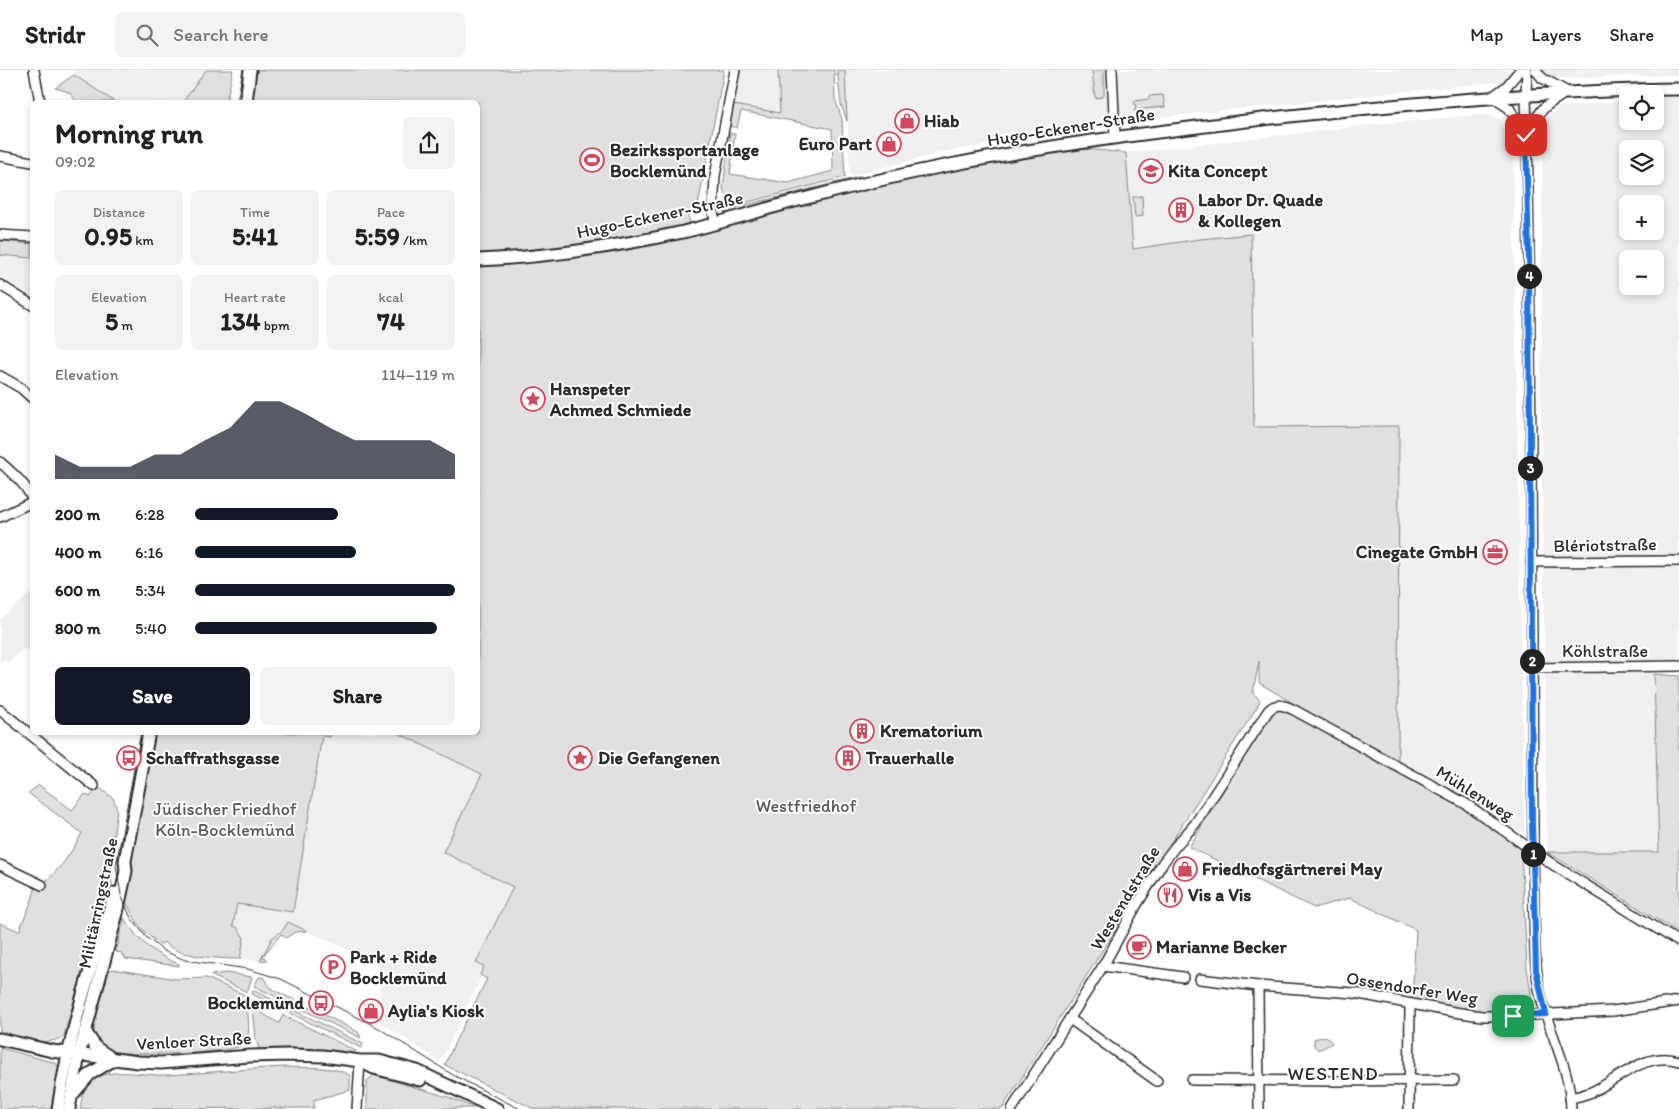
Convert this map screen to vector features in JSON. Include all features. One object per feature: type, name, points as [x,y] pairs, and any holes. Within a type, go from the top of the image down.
[{"type":"main road","points":[[246,100],[250,70]]},
{"type":"main road","name":"Hugo-Eckener-Straße","points":[[480,260],[522,258],[634,242],[716,223],[805,198],[917,171],[1114,137],[1371,107],[1566,91],[1679,88]]},
{"type":"main road","name":"Militärringstraße","points":[[58,1109],[74,1054],[85,1032],[117,913],[126,871],[125,861],[148,735]]},
{"type":"main road","points":[[74,1054],[73,1033],[91,967],[125,861]]},
{"type":"main road","points":[[72,1096],[90,1074],[114,1060],[96,1048],[85,1032]]},
{"type":"main road","points":[[36,1048],[55,1046],[64,1042],[73,1033]]},
{"type":"main road","name":"Venloer Straße","points":[[0,1039],[36,1048],[114,1060],[161,1063],[289,1055],[323,1056],[360,1061],[374,1068],[421,1080],[435,1081],[497,1109]]},
{"type":"main road","name":"Militärringstraße","points":[[69,1109],[72,1096],[74,1054]]},
{"type":"street","points":[[34,70],[40,100]]},
{"type":"street","points":[[716,223],[713,213],[715,176],[735,70]]},
{"type":"street","points":[[1112,70],[1114,137]]},
{"type":"street","points":[[1520,70],[1506,87],[1492,97],[1512,112],[1526,135]]},
{"type":"street","points":[[1527,70],[1533,850],[1536,970],[1546,1014],[1564,1063],[1570,1109]]},
{"type":"street","points":[[1526,135],[1542,111],[1559,99],[1566,91],[1542,78],[1536,70]]},
{"type":"street","points":[[0,156],[30,162]]},
{"type":"street","points":[[0,235],[30,237]]},
{"type":"street","points":[[0,285],[30,304]]},
{"type":"street","points":[[0,376],[21,388],[30,396]]},
{"type":"street","points":[[0,462],[19,480],[30,497]]},
{"type":"street","points":[[0,517],[30,501]]},
{"type":"street","name":"Blériotstraße","points":[[1531,562],[1679,561]]},
{"type":"street","name":"Köhlstraße","points":[[1532,668],[1679,666]]},
{"type":"street","name":"Mühlenweg","points":[[1271,708],[1276,705],[1284,705],[1466,804],[1533,850],[1679,942]]},
{"type":"street","name":"Westendstraße","points":[[1012,1109],[1104,966],[1136,906],[1162,864],[1195,824],[1271,708]]},
{"type":"street","points":[[0,710],[30,734]]},
{"type":"street","points":[[31,735],[94,786]]},
{"type":"street","points":[[0,865],[42,885]]},
{"type":"street","points":[[1104,966],[1183,977]]},
{"type":"street","name":"Ossendorfer Weg","points":[[1200,979],[1258,986],[1354,993],[1482,1016],[1613,1011],[1679,1001]]},
{"type":"street","points":[[1258,986],[1259,1109]]},
{"type":"street","points":[[1409,1109],[1410,1004]]},
{"type":"street","points":[[1070,1019],[1158,1081]]},
{"type":"street","points":[[1570,1098],[1589,1093],[1633,1067],[1663,1059],[1679,1061]]},
{"type":"street","points":[[357,1109],[360,1061]]},
{"type":"street","points":[[1192,1080],[1454,1080]]},
{"type":"shaded area","points":[[72,70],[218,70],[198,100],[112,100],[74,75]]},
{"type":"shaded area","points":[[740,70],[778,70],[780,113],[734,105]]},
{"type":"shaded area","points":[[845,70],[1679,70],[1679,75],[1563,78],[1486,83],[1141,119],[944,152],[850,176]]},
{"type":"shaded area","points":[[1679,97],[1679,663],[1653,664],[1659,852],[1547,852],[1541,385],[1543,125],[1548,115],[1559,107],[1619,102],[1619,130],[1664,130],[1664,98]]},
{"type":"shaded area","points":[[1488,115],[1502,121],[1502,127],[1512,141],[1513,155],[1524,834],[1398,760],[1397,599],[1254,427],[1251,234],[1133,249],[1126,153],[1360,126]]},
{"type":"shaded area","points":[[0,255],[30,258],[30,297],[0,280]]},
{"type":"shaded area","points":[[30,594],[30,653],[24,648],[8,663],[4,659],[0,663],[0,619]]},
{"type":"shaded area","points":[[323,735],[330,737],[331,735],[402,735],[482,774],[443,852],[513,887],[476,962],[484,967],[480,974],[482,976],[440,1062],[379,1021],[380,965],[288,922],[283,930],[272,938],[260,961],[240,959],[244,938],[233,926],[237,904],[293,912]]},
{"type":"green space","points":[[206,70],[233,70],[226,100],[184,100]]},
{"type":"green space","name":"Bezirkssportanlage Bocklemünd","points":[[256,70],[724,70],[697,211],[687,214],[691,225],[574,249],[480,256],[480,100],[251,100]]},
{"type":"green space","points":[[778,70],[834,70],[835,99],[842,119],[845,177],[741,204],[734,203],[725,194],[723,188],[730,133],[735,134],[730,174],[788,183],[833,171],[832,129],[741,111],[737,128],[730,126],[734,105],[780,113]]},
{"type":"green space","points":[[837,70],[845,70],[847,121],[841,104]]},
{"type":"green space","points":[[1092,70],[1104,70],[1104,95],[1102,97],[1095,98]]},
{"type":"green space","points":[[74,75],[112,100],[75,100],[65,91],[55,88]]},
{"type":"green space","points":[[1163,95],[1165,107],[1143,109],[1141,113],[1134,111],[1136,108],[1134,101],[1149,99],[1149,96]]},
{"type":"green space","name":"Westfriedhof","points":[[1076,148],[1126,153],[1133,249],[1251,234],[1254,427],[1399,426],[1398,760],[1325,722],[1259,683],[1259,661],[1253,693],[1260,700],[1257,707],[1002,1109],[534,1109],[445,1065],[487,979],[480,975],[484,966],[476,963],[513,887],[443,852],[482,774],[402,735],[480,735],[480,265],[520,264],[611,252],[659,242],[821,198],[900,180],[1023,157],[1058,153]]},
{"type":"green space","points":[[862,176],[861,179],[730,214],[722,211]]},
{"type":"green space","points":[[1142,196],[1143,216],[1135,217],[1133,197]]},
{"type":"green space","points":[[0,241],[30,244],[30,258],[0,255]]},
{"type":"green space","points":[[1654,674],[1679,676],[1679,933],[1547,852],[1659,852]]},
{"type":"green space","points":[[1277,709],[1285,709],[1454,801],[1488,823],[1521,849],[1527,968],[1533,1006],[1514,1012],[1501,1013],[1463,1009],[1412,999],[1416,930],[1350,898],[1314,908],[1189,847],[1270,714]]},
{"type":"green space","name":"Jüdischer Friedhof Köln-Bocklemünd","points":[[153,735],[331,735],[330,737],[322,736],[293,912],[237,904],[233,926],[237,927],[244,938],[240,959],[200,956],[178,951],[164,942],[160,945],[138,924],[122,895],[137,829]]},
{"type":"green space","points":[[39,785],[72,810],[85,794],[90,797],[98,787],[113,798],[117,809],[111,855],[112,885],[87,955],[64,1036],[57,1040],[41,1042],[0,1034],[0,923],[19,931],[35,889],[62,864],[82,833],[28,793]]},
{"type":"green space","points":[[124,918],[147,946],[179,964],[179,966],[125,959],[122,953],[116,952]]},
{"type":"green space","points":[[288,922],[307,931],[295,932],[286,938],[281,934],[263,956],[267,960],[260,961],[272,938],[283,930]]},
{"type":"green space","points":[[112,969],[177,979],[207,978],[247,996],[249,1029],[247,1040],[244,1044],[235,1048],[199,1053],[134,1054],[104,1049],[94,1042],[94,1023],[109,971]]},
{"type":"green space","points":[[227,973],[252,977],[247,992],[210,975]]},
{"type":"green space","points":[[259,977],[265,978],[270,988],[351,1028],[358,1032],[361,1038],[254,986]]},
{"type":"green space","points":[[253,990],[363,1044],[361,1048],[252,994]]},
{"type":"green space","points":[[252,999],[261,1004],[263,1014],[279,1023],[283,1015],[356,1051],[354,1053],[306,1048],[259,1049],[256,1039]]},
{"type":"green space","points":[[1326,1036],[1332,1043],[1317,1049],[1314,1046],[1314,1039]]},
{"type":"green space","points":[[0,1048],[56,1063],[60,1071],[53,1109],[0,1109]]},
{"type":"green space","points":[[308,1067],[345,1072],[350,1076],[350,1090],[314,1100],[314,1108],[80,1109],[87,1086],[93,1080],[106,1074],[167,1075]]},
{"type":"green space","points":[[374,1075],[448,1097],[475,1108],[367,1109],[367,1081]]},
{"type":"tram line","points":[[237,100],[243,70]]},
{"type":"tram line","points":[[140,735],[116,865],[121,895],[131,918],[146,937],[164,951],[185,960],[248,969],[281,979],[377,1027],[453,1075],[520,1109]]},
{"type":"place","name":"Hiab","points":[[907,121]]},
{"type":"place","name":"Euro Part","points":[[889,144]]},
{"type":"place","name":"Bezirkssportanlage Bocklemünd","points":[[592,160]]},
{"type":"place","name":"Kita Concept","points":[[1151,171]]},
{"type":"place","name":"Labor Dr. Quade & Kollegen","points":[[1181,210]]},
{"type":"place","name":"Hanspeter Achmed Schmiede","points":[[533,399]]},
{"type":"place","name":"Cinegate GmbH","points":[[1495,552]]},
{"type":"place","name":"Krematorium","points":[[862,731]]},
{"type":"place","name":"Schaffrathsgasse","points":[[129,758]]},
{"type":"place","name":"Die Gefangenen","points":[[580,758]]},
{"type":"place","name":"Trauerhalle","points":[[848,758]]},
{"type":"place","name":"Friedhofsgärtnerei May","points":[[1185,869]]},
{"type":"place","name":"Vis a Vis","points":[[1170,895]]},
{"type":"place","name":"Marianne Becker","points":[[1139,947]]},
{"type":"place","name":"Park + Ride Bocklemünd","points":[[333,967]]},
{"type":"place","name":"Bocklemünd","points":[[321,1003]]},
{"type":"place","name":"Aylia's Kiosk","points":[[371,1011]]},
{"type":"district","name":"WESTEND","points":[[1333,1073]]},
{"type":"route","points":[[1513,1016],[1546,1014],[1536,970],[1532,823],[1529,258],[1526,135]]}]
